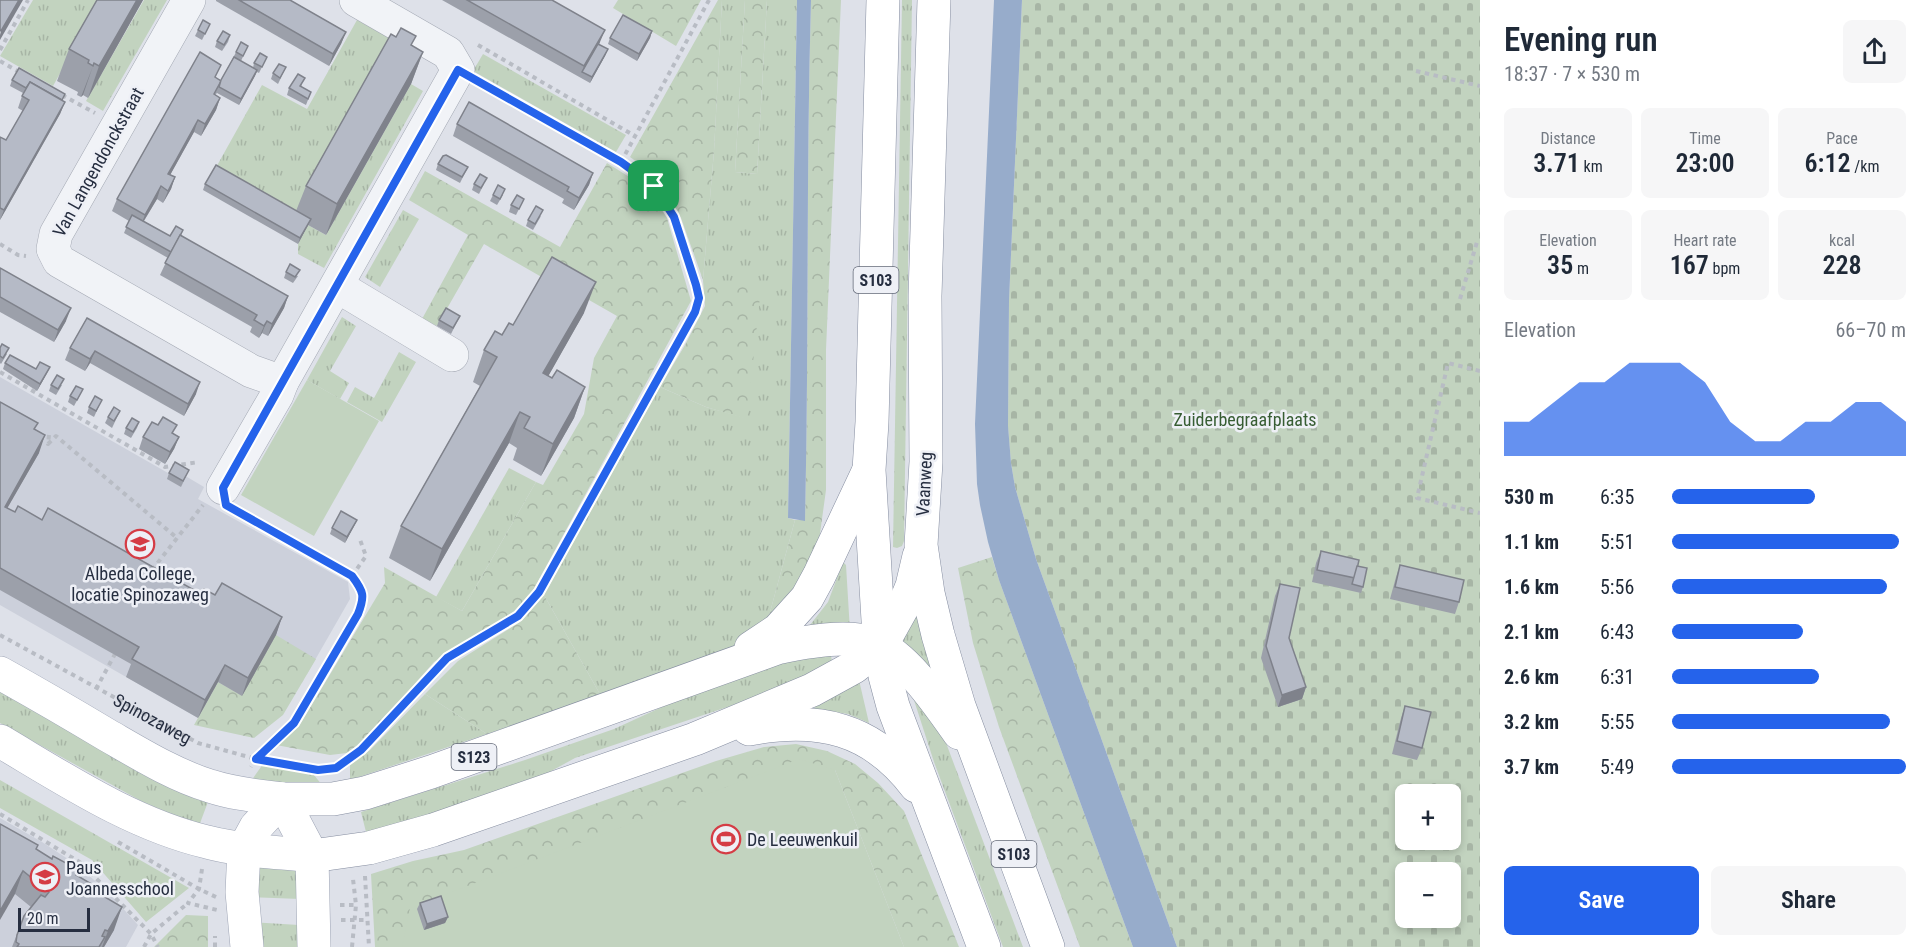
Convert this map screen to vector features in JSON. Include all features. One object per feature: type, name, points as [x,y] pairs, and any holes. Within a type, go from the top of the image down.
[{"type":"main road","name":"S103","points":[[883,0],[869,470],[881,646],[892,706],[984,947]]},
{"type":"main road","name":"Vaanweg","points":[[934,0],[926,296],[927,462],[921,545],[928,593],[959,706],[1048,947]]},
{"type":"main road","points":[[725,666],[778,630],[807,598],[869,470]]},
{"type":"main road","points":[[0,741],[142,821],[206,842],[244,849],[312,856],[369,848],[432,830],[694,740],[796,699],[827,683],[854,667],[881,646],[912,586],[921,545]]},
{"type":"main road","name":"S123","points":[[282,799],[333,799],[365,793],[431,772],[777,648],[815,641],[860,640],[881,646]]},
{"type":"main road","points":[[881,646],[917,677],[980,761]]},
{"type":"main road","name":"Spinozaweg","points":[[0,673],[145,757],[207,786],[229,792],[282,799]]},
{"type":"main road","points":[[694,740],[776,724],[811,723],[849,732],[883,751],[903,769],[930,806]]},
{"type":"main road","points":[[247,947],[242,892],[244,849],[256,827],[282,799],[312,856],[314,947]]},
{"type":"street","name":"Van Langendonckstraat","points":[[189,0],[56,234],[53,249],[59,261],[252,371],[282,382]]},
{"type":"street","points":[[214,495],[277,395],[282,382],[337,286],[458,54],[403,12],[356,0]]},
{"type":"street","points":[[337,286],[452,355]]},
{"type":"path","points":[[0,50],[28,0]]},
{"type":"path","points":[[621,162],[709,0]]},
{"type":"path","points":[[458,54],[634,136]]},
{"type":"path","points":[[327,769],[336,768],[361,750],[447,658],[518,616],[539,592],[695,312],[699,298],[674,217],[654,186],[458,54]]},
{"type":"path","points":[[0,61],[29,77]]},
{"type":"path","points":[[1416,71],[1480,86]]},
{"type":"path","points":[[58,93],[117,125]]},
{"type":"path","points":[[1460,299],[1477,242],[1480,243]]},
{"type":"path","points":[[1480,370],[1448,363],[1417,498],[1480,513]]},
{"type":"path","points":[[0,372],[165,467],[199,462]]},
{"type":"path","points":[[49,435],[48,444],[56,436],[177,538]]},
{"type":"path","points":[[149,573],[214,495],[226,505],[352,576],[362,588],[364,600],[358,614],[294,723],[256,759]]},
{"type":"path","points":[[352,576],[366,556],[359,537]]},
{"type":"path","name":"Spinozaweg","points":[[0,635],[198,743],[256,759],[318,770]]},
{"type":"path","points":[[96,689],[115,654]]},
{"type":"path","points":[[0,814],[81,862],[151,934],[158,947]]},
{"type":"path","points":[[144,947],[151,934],[188,903]]},
{"type":"path","points":[[352,947],[356,905]]},
{"type":"shaded area","name":"Albeda College, locatie Spinozaweg","points":[[0,377],[168,473],[172,468],[204,487],[198,499],[348,582],[350,599],[307,674],[242,696],[218,683],[198,718],[0,605]]},
{"type":"shaded area","name":"Paus Joannesschool","points":[[0,818],[74,863],[107,891],[138,925],[126,947],[0,947]]},
{"type":"green space","points":[[33,0],[101,0],[53,86],[0,56]]},
{"type":"green space","points":[[144,0],[167,0],[103,111],[86,101]]},
{"type":"green space","points":[[618,0],[701,0],[676,46],[613,8]]},
{"type":"green space","points":[[718,0],[722,0],[714,151],[703,280],[681,218],[668,192],[652,173],[630,157]]},
{"type":"green space","points":[[722,0],[745,0],[735,172],[757,174],[767,0],[797,0],[788,518],[795,520],[766,627],[754,637],[710,657],[601,696],[544,595],[660,387],[706,407],[746,418],[703,280],[714,151]]},
{"type":"green space","points":[[745,0],[767,0],[757,174],[735,172]]},
{"type":"green space","points":[[811,0],[841,0],[826,350],[826,490],[818,548],[797,592],[766,627],[795,520],[805,520]]},
{"type":"green space","points":[[902,0],[912,0],[904,541],[902,546],[897,548],[893,547]]},
{"type":"green space","name":"Zuiderbegraafplaats","points":[[1022,0],[1480,0],[1480,947],[1177,947],[1036,559],[1015,487],[1008,427],[1009,301]]},
{"type":"green space","points":[[357,20],[394,40],[294,217],[214,171],[262,85],[307,109]]},
{"type":"green space","points":[[483,54],[626,135],[616,152],[473,71]]},
{"type":"green space","points":[[411,84],[423,91],[324,268],[298,254],[298,244],[308,225],[326,235]]},
{"type":"green space","points":[[607,163],[647,188],[667,218],[691,301],[531,594],[511,615],[434,662],[368,737],[347,753],[330,755],[276,745],[299,726],[385,583],[384,567],[462,611],[536,482],[543,485],[584,414],[594,358],[617,316],[568,288],[566,291],[484,244],[437,326],[422,319],[468,235],[409,200],[425,171],[560,247]]},
{"type":"green space","points":[[403,210],[419,219],[380,287],[365,277]]},
{"type":"green space","points":[[703,280],[761,287],[747,419],[706,407],[660,387],[705,306]]},
{"type":"green space","points":[[342,317],[356,326],[330,371],[349,383],[340,399],[307,380]]},
{"type":"green space","points":[[399,352],[416,362],[382,422],[347,402],[355,387],[374,398]]},
{"type":"green space","points":[[307,380],[379,421],[314,536],[241,495]]},
{"type":"green space","points":[[509,468],[536,482],[462,611],[436,597]]},
{"type":"green space","points":[[992,557],[1133,947],[1080,947],[999,727],[973,643],[958,568]]},
{"type":"green space","points":[[843,562],[846,565],[850,631],[809,630],[810,625],[828,602]]},
{"type":"green space","points":[[544,595],[601,696],[487,734],[425,694],[458,661],[520,622]]},
{"type":"green space","points":[[915,608],[942,693],[907,659],[901,636]]},
{"type":"green space","points":[[276,635],[316,659],[283,715],[254,738],[194,725],[218,682],[241,695]]},
{"type":"green space","points":[[831,656],[832,661],[799,683],[575,758],[544,775],[367,836],[361,812],[614,729],[686,696],[787,662]]},
{"type":"green space","points":[[859,680],[869,723],[848,714],[815,709],[814,704]]},
{"type":"green space","points":[[0,685],[209,799],[199,826],[143,802],[0,723]]},
{"type":"green space","points":[[425,694],[487,734],[350,780],[350,765],[370,750]]},
{"type":"green space","points":[[912,694],[940,727],[1023,947],[1003,947],[934,762]]},
{"type":"green space","points":[[796,744],[827,751],[855,764],[878,783],[904,811],[959,947],[904,947],[835,770],[425,947],[375,947],[371,874],[413,861],[464,850],[716,761],[764,747]]},
{"type":"green space","name":"De Leeuwenkuil","points":[[799,759],[835,770],[904,947],[402,947],[410,908]]},
{"type":"green space","points":[[263,764],[314,775],[322,785],[251,781]]},
{"type":"green space","points":[[0,780],[189,888],[146,922],[92,860],[0,808]]},
{"type":"green space","points":[[253,865],[299,869],[300,899],[249,897]]},
{"type":"green space","points":[[186,915],[208,916],[208,947],[154,947]]},
{"type":"green space","points":[[249,922],[299,925],[298,947],[252,947]]},
{"type":"water","points":[[797,0],[811,0],[805,521],[788,518]]},
{"type":"water","points":[[994,0],[1022,0],[1009,301],[1008,426],[1015,487],[1036,559],[1177,947],[1133,947],[999,580],[980,505],[975,424]]},
{"type":"building","points":[[0,0],[19,0],[1,31],[0,30]]},
{"type":"building","points":[[97,0],[137,0],[99,66],[94,63],[93,66],[88,63],[89,60],[69,49]]},
{"type":"building","points":[[239,0],[290,0],[346,32],[333,54]]},
{"type":"building","points":[[467,0],[552,0],[605,30],[584,66]]},
{"type":"building","points":[[623,15],[652,31],[639,54],[610,38]]},
{"type":"building","points":[[203,20],[210,24],[205,34],[198,30]]},
{"type":"building","points":[[401,28],[416,36],[411,45],[423,52],[337,204],[306,186],[391,34],[396,37]]},
{"type":"building","points":[[223,31],[230,35],[224,45],[217,41]]},
{"type":"building","points":[[241,42],[248,46],[243,56],[236,52]]},
{"type":"building","points":[[598,44],[608,49],[592,77],[582,72]]},
{"type":"building","points":[[200,52],[221,65],[215,77],[221,81],[214,94],[220,98],[205,124],[198,120],[168,174],[175,177],[168,191],[161,186],[145,215],[117,199]]},
{"type":"building","points":[[260,53],[267,57],[262,67],[254,63]]},
{"type":"building","points":[[234,57],[257,70],[241,99],[219,87]]},
{"type":"building","points":[[279,64],[286,67],[280,78],[273,73]]},
{"type":"building","points":[[19,68],[65,94],[62,100],[30,82],[26,88],[12,80]]},
{"type":"building","points":[[298,74],[305,78],[300,86],[311,92],[308,99],[289,88]]},
{"type":"building","points":[[30,82],[65,102],[4,210],[0,208],[0,137],[6,140],[29,100],[22,96]]},
{"type":"building","points":[[469,102],[593,173],[579,198],[567,191],[569,187],[457,124]]},
{"type":"building","points":[[446,155],[468,167],[462,177],[438,164]]},
{"type":"building","points":[[216,165],[311,219],[300,238],[205,184]]},
{"type":"building","points":[[480,174],[487,178],[481,188],[474,184]]},
{"type":"building","points":[[498,185],[505,189],[500,199],[493,195]]},
{"type":"building","points":[[517,195],[524,199],[519,209],[511,205]]},
{"type":"building","points":[[536,206],[543,210],[535,224],[528,220]]},
{"type":"building","points":[[132,215],[170,236],[176,226],[183,230],[171,252],[126,227]]},
{"type":"building","points":[[180,235],[288,296],[272,324],[267,321],[264,326],[254,320],[257,315],[165,263]]},
{"type":"building","points":[[552,257],[596,282],[543,373],[552,378],[557,370],[585,387],[553,444],[524,428],[530,417],[520,412],[442,549],[401,526],[497,357],[484,350],[495,331],[502,335],[509,323],[513,325]]},
{"type":"building","points":[[290,264],[300,270],[295,277],[286,272]]},
{"type":"building","points":[[0,268],[71,308],[58,330],[0,297]]},
{"type":"building","points":[[446,308],[460,316],[453,328],[439,320]]},
{"type":"building","points":[[87,318],[200,382],[188,404],[95,351],[90,359],[70,348]]},
{"type":"building","points":[[2,344],[9,348],[3,358],[0,356]]},
{"type":"building","points":[[10,355],[36,369],[40,362],[50,367],[40,384],[5,363]]},
{"type":"building","points":[[57,375],[64,379],[58,389],[51,385]]},
{"type":"building","points":[[76,386],[83,389],[77,400],[70,396]]},
{"type":"building","points":[[95,396],[102,400],[96,411],[89,407]]},
{"type":"building","points":[[0,402],[38,423],[34,429],[45,435],[5,507],[15,512],[18,506],[42,520],[48,508],[201,594],[204,589],[215,595],[222,583],[282,617],[248,678],[225,665],[205,700],[132,659],[139,647],[0,568]]},
{"type":"building","points":[[114,407],[120,411],[114,421],[108,417]]},
{"type":"building","points":[[163,417],[177,425],[172,433],[179,437],[170,452],[143,437],[152,422],[158,425]]},
{"type":"building","points":[[132,418],[139,422],[133,432],[126,428]]},
{"type":"building","points":[[175,462],[189,470],[183,481],[169,473]]},
{"type":"building","points":[[341,511],[357,520],[347,537],[332,528]]},
{"type":"building","points":[[1321,551],[1359,560],[1355,578],[1317,570]]},
{"type":"building","points":[[1400,565],[1464,580],[1459,602],[1395,587]]},
{"type":"building","points":[[1357,566],[1367,568],[1363,587],[1352,584]]},
{"type":"building","points":[[1280,584],[1300,588],[1289,638],[1306,687],[1282,695],[1266,646]]},
{"type":"building","points":[[1405,706],[1431,712],[1422,748],[1397,741]]},
{"type":"building","name":"Paus Joannesschool","points":[[0,824],[38,845],[36,849],[52,859],[53,856],[79,870],[76,875],[100,889],[98,893],[122,907],[108,931],[105,930],[102,936],[105,937],[99,947],[17,947],[19,944],[16,942],[17,935],[24,916],[41,895],[45,897],[49,892],[23,871],[0,911]]},
{"type":"building","points":[[441,896],[448,917],[427,924],[420,903]]},
{"type":"place","name":"Albeda College, locatie Spinozaweg","points":[[140,544]]},
{"type":"place","name":"De Leeuwenkuil","points":[[726,839]]},
{"type":"place","name":"Paus Joannesschool","points":[[45,877]]},
{"type":"route","points":[[458,70],[621,162],[654,186],[674,217],[699,298],[695,312],[539,592],[518,616],[447,658],[361,750],[336,768],[318,770],[256,759],[294,723],[364,600],[362,588],[352,576],[226,505],[223,488],[458,70]]}]
